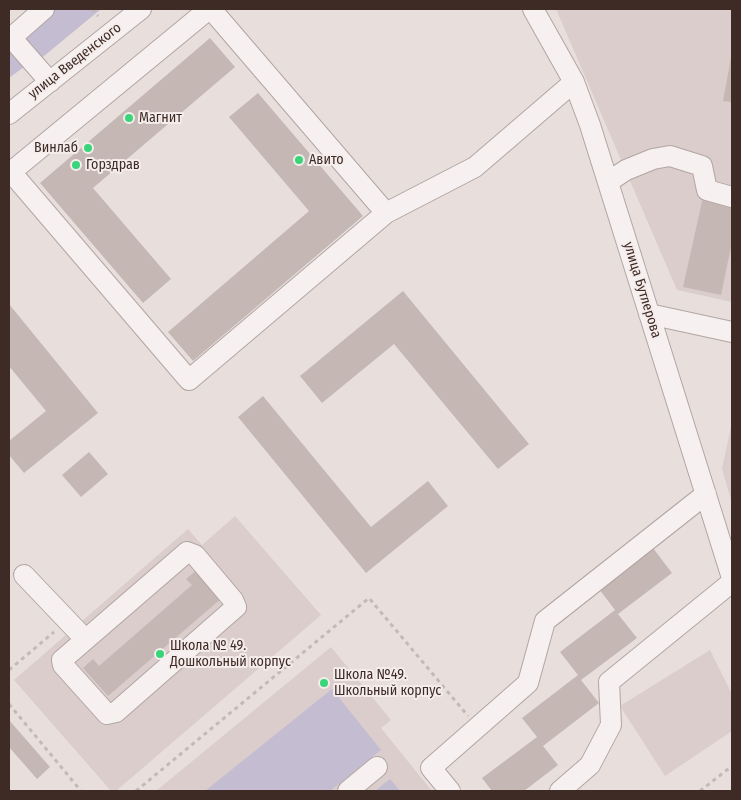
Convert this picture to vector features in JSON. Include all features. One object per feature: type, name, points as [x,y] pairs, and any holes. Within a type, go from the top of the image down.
[{"type":"street","points":[[44,9],[10,36],[50,82]]},
{"type":"street","name":"улица Введенского","points":[[9,114],[141,9]]},
{"type":"street","points":[[386,213],[210,9],[11,172],[189,380],[386,213],[475,167],[574,82]]},
{"type":"street","name":"улица Бутлерова","points":[[533,9],[574,82],[608,182],[732,580]]},
{"type":"street","points":[[608,182],[626,170],[653,159],[670,156],[695,162],[702,166],[705,173],[704,185],[707,190],[732,197]]},
{"type":"street","points":[[649,314],[732,332]]},
{"type":"street","points":[[450,791],[431,768],[528,683],[545,621],[687,507],[706,494]]},
{"type":"street","points":[[187,552],[195,555],[236,603],[234,610],[112,714],[102,710],[62,662],[63,658],[85,639],[187,552]]},
{"type":"street","points":[[24,575],[85,639]]},
{"type":"street","points":[[560,791],[590,765],[612,725],[609,682],[732,580]]},
{"type":"street","points":[[348,791],[377,767]]},
{"type":"path","points":[[92,9],[98,16]]},
{"type":"path","points":[[136,791],[369,598],[478,728]]},
{"type":"path","points":[[9,670],[67,621]]},
{"type":"path","points":[[9,704],[82,791]]},
{"type":"path","points":[[700,791],[732,766]]},
{"type":"shaded area","points":[[51,9],[101,9],[38,61],[18,37]]},
{"type":"shaded area","points":[[556,9],[732,9],[732,302],[677,290]]},
{"type":"shaded area","points":[[9,49],[24,67],[9,78]]},
{"type":"shaded area","points":[[732,422],[732,503],[722,469]]},
{"type":"shaded area","name":"Школа № 49. Дошкольный корпус","points":[[235,516],[321,615],[116,791],[111,791],[14,680],[188,529],[202,545]]},
{"type":"shaded area","name":"Школа №49. Школьный корпус","points":[[331,647],[391,720],[381,728],[432,791],[156,791]]},
{"type":"shaded area","points":[[710,650],[732,694],[732,731],[665,776],[620,706]]},
{"type":"shaded area","points":[[332,689],[381,750],[330,791],[205,791]]},
{"type":"shaded area","points":[[390,779],[400,791],[375,791]]},
{"type":"building","points":[[210,38],[235,67],[93,188],[171,279],[143,303],[40,183]]},
{"type":"building","points":[[732,58],[732,102],[723,101]]},
{"type":"building","points":[[258,93],[363,216],[193,361],[168,332],[309,211],[229,117]]},
{"type":"building","points":[[703,197],[732,204],[732,242],[721,295],[683,287]]},
{"type":"building","points":[[403,291],[529,444],[498,469],[394,344],[322,403],[300,376]]},
{"type":"building","points":[[9,304],[98,413],[24,473],[9,455],[9,441],[46,411],[9,366]]},
{"type":"building","points":[[263,396],[371,527],[428,481],[448,506],[366,573],[238,417]]},
{"type":"building","points":[[89,452],[108,474],[81,497],[62,475]]},
{"type":"building","points":[[653,548],[672,573],[618,614],[637,638],[581,680],[599,703],[543,746],[558,765],[524,791],[492,791],[482,778],[537,737],[522,718],[578,675],[560,652],[615,610],[599,589]]},
{"type":"building","points":[[198,569],[223,597],[108,696],[83,668],[93,659],[99,666],[192,585],[186,579]]},
{"type":"building","points":[[9,720],[50,767],[37,779],[9,747]]},
{"type":"place","name":"Магнит","points":[[129,118]]},
{"type":"place","name":"Винлаб","points":[[88,148]]},
{"type":"place","name":"Авито","points":[[299,160]]},
{"type":"place","name":"Горздрав","points":[[76,165]]},
{"type":"place","name":"Школа № 49. Дошкольный корпус","points":[[160,654]]},
{"type":"place","name":"Школа №49. Школьный корпус","points":[[324,683]]}]
